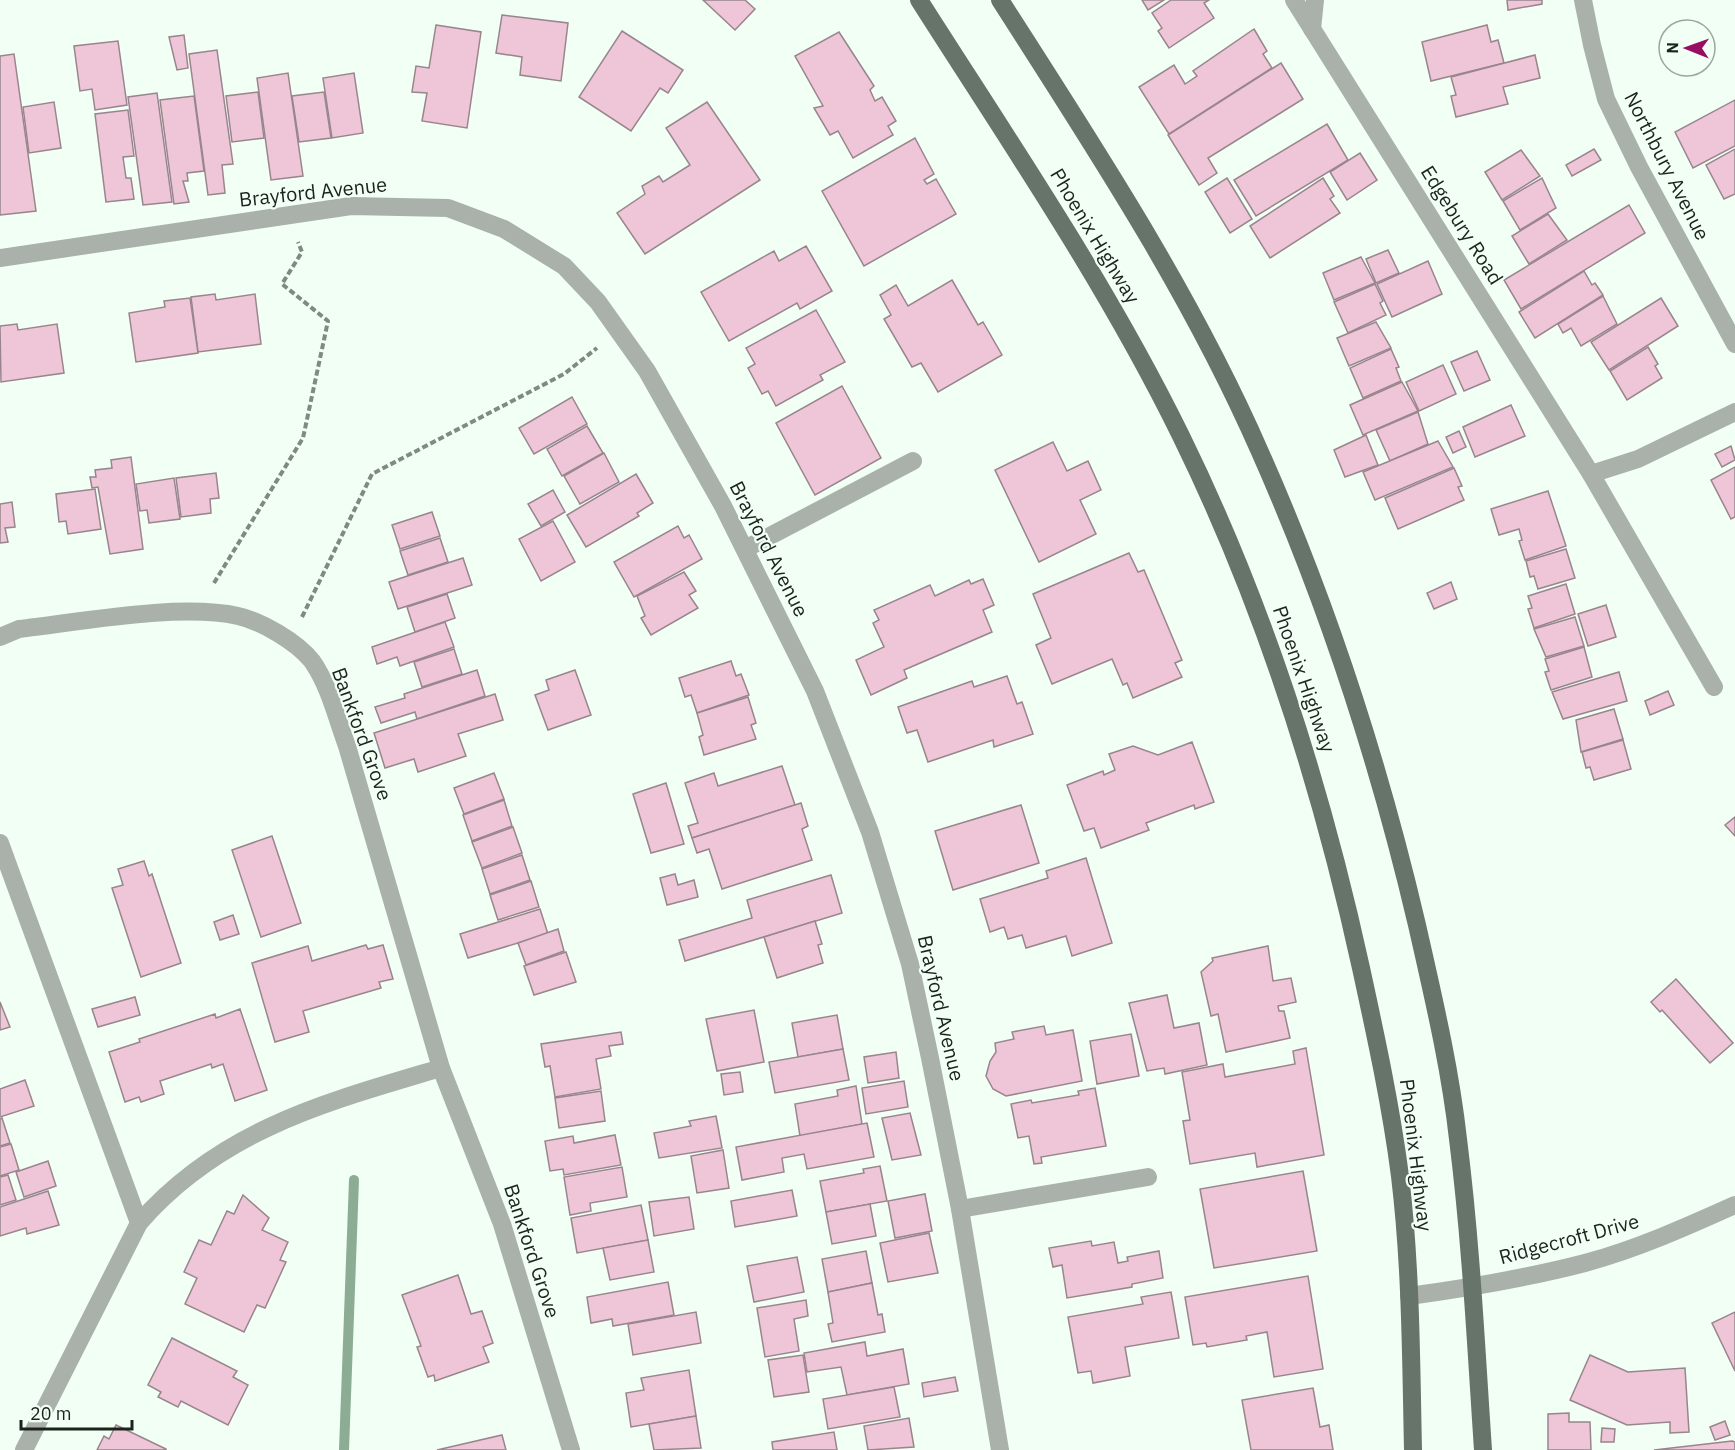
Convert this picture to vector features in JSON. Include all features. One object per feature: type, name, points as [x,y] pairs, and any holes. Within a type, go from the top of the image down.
[{"type":"main road","name":"Phoenix Highway","points":[[1000,0],[1158,251],[1260,450],[1318,590],[1357,704],[1395,832],[1435,1002],[1458,1136],[1473,1287],[1483,1450]]},
{"type":"main road","name":"Phoenix Highway","points":[[916,2],[1049,201],[1113,308],[1182,437],[1249,587],[1305,749],[1343,884],[1379,1053],[1400,1178],[1409,1296],[1413,1450]]},
{"type":"street","name":"Edgebury Road","points":[[1294,0],[1591,474],[1714,687]]},
{"type":"street","points":[[1312,29],[1315,0]]},
{"type":"street","name":"Northbury Avenue","points":[[1583,0],[1606,99],[1639,168],[1735,344]]},
{"type":"street","name":"Brayford Avenue","points":[[0,258],[351,206],[448,208],[504,229],[564,266],[598,302],[647,371],[745,549],[815,691],[870,832],[910,964],[960,1209],[1000,1450]]},
{"type":"street","points":[[1591,474],[1638,459],[1735,412]]},
{"type":"street","points":[[745,549],[913,461]]},
{"type":"street","name":"Bankford Grove","points":[[0,637],[19,629],[196,612],[239,616],[280,634],[311,661],[328,696],[347,746],[441,1068],[502,1224],[571,1450]]},
{"type":"street","points":[[0,843],[140,1223]]},
{"type":"street","points":[[24,1450],[140,1223],[163,1196],[232,1144],[304,1112],[441,1068]]},
{"type":"street","points":[[960,1209],[1149,1177]]},
{"type":"street","name":"Ridgecroft Drive","points":[[1409,1296],[1473,1287],[1586,1263],[1657,1239],[1735,1205]]},
{"type":"path","points":[[196,612],[248,531],[303,438],[328,321],[282,284],[302,252],[288,215]]},
{"type":"path","points":[[290,642],[372,474],[564,374],[619,331]]},
{"type":"building","points":[[703,0],[745,0],[755,9],[735,30]]},
{"type":"building","points":[[1142,0],[1164,0],[1148,10]]},
{"type":"building","points":[[1171,0],[1209,0],[1204,3],[1214,18],[1169,48],[1158,31],[1162,28],[1152,13]]},
{"type":"building","points":[[1507,0],[1542,0],[1542,4],[1508,10]]},
{"type":"building","points":[[502,15],[568,23],[561,81],[520,75],[522,57],[496,53]]},
{"type":"building","points":[[436,25],[481,32],[467,128],[422,121],[427,93],[412,92],[416,66],[429,68]]},
{"type":"building","points":[[1487,25],[1491,42],[1498,40],[1504,63],[1431,81],[1422,42]]},
{"type":"building","points":[[1254,29],[1267,51],[1263,54],[1272,68],[1169,134],[1139,87],[1174,65],[1185,84],[1197,76],[1193,71]]},
{"type":"building","points":[[622,31],[683,70],[668,93],[660,88],[631,131],[579,97]]},
{"type":"building","points":[[839,32],[874,86],[870,90],[875,101],[882,97],[896,121],[888,126],[893,135],[853,158],[838,131],[830,135],[814,108],[823,106],[795,56]]},
{"type":"building","points":[[184,35],[188,68],[177,70],[169,37]]},
{"type":"building","points":[[118,41],[127,105],[95,110],[92,89],[80,91],[74,46]]},
{"type":"building","points":[[217,50],[233,164],[222,165],[225,193],[208,195],[189,54]]},
{"type":"building","points":[[14,54],[36,211],[0,215],[0,56]]},
{"type":"building","points":[[1535,55],[1540,78],[1503,87],[1508,104],[1456,117],[1451,96],[1456,95],[1451,77]]},
{"type":"building","points":[[1281,63],[1303,99],[1208,158],[1217,173],[1199,185],[1168,135]]},
{"type":"building","points":[[288,73],[303,176],[271,180],[257,78]]},
{"type":"building","points":[[354,73],[363,133],[332,138],[323,78]]},
{"type":"building","points":[[258,92],[264,138],[232,142],[226,96]]},
{"type":"building","points":[[324,92],[331,138],[299,142],[292,96]]},
{"type":"building","points":[[157,93],[172,202],[143,205],[128,97]]},
{"type":"building","points":[[194,96],[204,171],[187,173],[188,181],[183,181],[189,202],[174,204],[160,100]]},
{"type":"building","points":[[1735,100],[1735,146],[1693,168],[1675,132]]},
{"type":"building","points":[[54,102],[61,148],[29,153],[23,107]]},
{"type":"building","points":[[707,102],[760,180],[645,254],[617,213],[645,194],[642,186],[659,176],[663,182],[690,165],[666,128]]},
{"type":"building","points":[[128,110],[134,156],[123,157],[126,178],[131,178],[134,199],[106,202],[95,114]]},
{"type":"building","points":[[1327,124],[1348,160],[1256,216],[1234,180]]},
{"type":"building","points":[[915,138],[934,174],[924,180],[927,184],[936,179],[956,214],[864,266],[822,191]]},
{"type":"building","points":[[1594,149],[1601,160],[1572,176],[1566,165]]},
{"type":"building","points":[[1735,149],[1735,194],[1724,199],[1706,165]]},
{"type":"building","points":[[1521,150],[1540,176],[1502,200],[1485,172]]},
{"type":"building","points":[[1360,153],[1377,180],[1347,200],[1330,172]]},
{"type":"building","points":[[1227,178],[1252,219],[1230,233],[1205,192]]},
{"type":"building","points":[[1323,178],[1334,196],[1330,199],[1340,213],[1270,258],[1250,226]]},
{"type":"building","points":[[1542,178],[1556,208],[1520,230],[1503,201]]},
{"type":"building","points":[[1629,205],[1645,233],[1521,309],[1504,280]]},
{"type":"building","points":[[1548,214],[1567,240],[1529,264],[1512,236]]},
{"type":"building","points":[[806,246],[832,291],[800,309],[797,303],[729,341],[701,292],[774,251],[779,261]]},
{"type":"building","points":[[1388,250],[1399,273],[1376,283],[1366,259]]},
{"type":"building","points":[[1361,257],[1375,283],[1334,300],[1323,273]]},
{"type":"building","points":[[1428,261],[1442,294],[1392,317],[1377,284]]},
{"type":"building","points":[[1584,271],[1592,285],[1595,283],[1603,295],[1535,338],[1519,312]]},
{"type":"building","points":[[952,280],[978,325],[983,322],[1002,355],[938,392],[921,363],[912,367],[884,319],[891,315],[880,295],[896,285],[908,306]]},
{"type":"building","points":[[1375,284],[1383,301],[1380,303],[1386,315],[1348,333],[1334,302]]},
{"type":"building","points":[[215,294],[216,300],[255,294],[261,344],[198,352],[191,297]]},
{"type":"building","points":[[1603,296],[1617,324],[1581,346],[1571,328],[1563,333],[1558,324]]},
{"type":"building","points":[[190,298],[198,353],[136,362],[129,313],[165,307],[164,301]]},
{"type":"building","points":[[1661,298],[1678,326],[1609,370],[1591,342]]},
{"type":"building","points":[[816,310],[845,362],[820,375],[823,380],[776,406],[768,391],[762,394],[748,368],[755,364],[746,348]]},
{"type":"building","points":[[1376,322],[1391,348],[1349,366],[1337,338]]},
{"type":"building","points":[[17,324],[18,330],[57,324],[64,373],[1,382],[0,326]]},
{"type":"building","points":[[1648,347],[1658,364],[1655,366],[1662,378],[1627,400],[1610,371]]},
{"type":"building","points":[[1391,349],[1399,367],[1396,368],[1401,381],[1363,398],[1350,368]]},
{"type":"building","points":[[1477,351],[1490,380],[1464,391],[1451,362]]},
{"type":"building","points":[[1443,365],[1456,394],[1419,411],[1406,382]]},
{"type":"building","points":[[1402,382],[1418,411],[1363,435],[1350,405]]},
{"type":"building","points":[[842,386],[881,458],[815,495],[776,423]]},
{"type":"building","points":[[572,397],[587,424],[534,454],[519,428]]},
{"type":"building","points":[[1511,405],[1525,436],[1475,457],[1463,427]]},
{"type":"building","points":[[1418,412],[1428,444],[1390,461],[1376,430]]},
{"type":"building","points":[[587,426],[603,453],[562,476],[547,449]]},
{"type":"building","points":[[1459,431],[1466,447],[1453,453],[1446,437]]},
{"type":"building","points":[[1366,435],[1378,465],[1345,477],[1334,450]]},
{"type":"building","points":[[1438,441],[1453,467],[1375,500],[1363,472]]},
{"type":"building","points":[[1053,442],[1067,471],[1088,461],[1101,490],[1080,500],[1096,534],[1039,562],[995,470]]},
{"type":"building","points":[[1731,446],[1735,460],[1722,467],[1715,454]]},
{"type":"building","points":[[604,453],[619,482],[580,504],[564,476]]},
{"type":"building","points":[[131,457],[143,549],[110,554],[98,487],[92,488],[90,477],[96,477],[95,470],[112,468],[111,460]]},
{"type":"building","points":[[1735,467],[1735,517],[1731,519],[1711,480]]},
{"type":"building","points":[[1454,468],[1462,486],[1458,487],[1464,500],[1398,529],[1385,498]]},
{"type":"building","points":[[216,473],[219,498],[210,499],[211,513],[181,517],[176,478]]},
{"type":"building","points":[[636,474],[653,503],[637,513],[639,516],[586,547],[567,515]]},
{"type":"building","points":[[174,478],[180,519],[149,523],[147,510],[140,511],[136,484]]},
{"type":"building","points":[[95,489],[101,529],[68,534],[66,521],[59,522],[56,494]]},
{"type":"building","points":[[553,490],[565,512],[541,526],[528,504]]},
{"type":"building","points":[[1548,491],[1566,546],[1525,560],[1519,541],[1522,540],[1519,529],[1499,535],[1491,509]]},
{"type":"building","points":[[12,502],[15,527],[5,528],[8,542],[0,543],[0,504]]},
{"type":"building","points":[[432,512],[440,536],[400,549],[392,525]]},
{"type":"building","points":[[553,521],[575,562],[541,581],[519,539]]},
{"type":"building","points":[[678,526],[684,538],[689,535],[702,559],[634,597],[614,562]]},
{"type":"building","points":[[440,538],[448,562],[408,575],[400,551]]},
{"type":"building","points":[[1566,549],[1575,578],[1538,589],[1534,576],[1530,577],[1526,561]]},
{"type":"building","points":[[1129,553],[1138,572],[1144,570],[1182,660],[1175,663],[1182,677],[1133,698],[1127,683],[1123,685],[1112,659],[1052,684],[1036,645],[1051,638],[1033,594]]},
{"type":"building","points":[[463,558],[472,585],[398,609],[389,582]]},
{"type":"building","points":[[684,572],[696,591],[689,595],[698,608],[651,635],[641,618],[645,616],[637,596]]},
{"type":"building","points":[[983,579],[994,605],[983,610],[992,632],[904,670],[907,678],[871,695],[856,660],[884,647],[873,623],[879,620],[874,610],[930,585],[935,596],[969,580],[971,584]]},
{"type":"building","points":[[1451,582],[1457,599],[1434,609],[1427,593]]},
{"type":"building","points":[[1566,584],[1575,614],[1534,628],[1528,609],[1532,608],[1528,596]]},
{"type":"building","points":[[447,594],[455,618],[415,632],[407,607]]},
{"type":"building","points":[[1606,605],[1616,637],[1588,646],[1578,614]]},
{"type":"building","points":[[1575,617],[1584,646],[1546,657],[1534,629]]},
{"type":"building","points":[[445,622],[454,647],[400,666],[397,657],[377,664],[372,647]]},
{"type":"building","points":[[1584,647],[1592,677],[1551,690],[1545,672],[1549,671],[1545,659]]},
{"type":"building","points":[[454,649],[462,674],[422,687],[414,662]]},
{"type":"building","points":[[731,661],[736,676],[741,674],[749,695],[697,713],[691,695],[685,697],[679,678]]},
{"type":"building","points":[[477,670],[485,696],[417,719],[415,712],[381,723],[375,707],[405,698],[404,694]]},
{"type":"building","points":[[575,670],[591,715],[548,730],[535,695],[549,690],[546,680]]},
{"type":"building","points":[[1619,672],[1627,701],[1563,719],[1552,692]]},
{"type":"building","points":[[1007,676],[1017,704],[1022,702],[1033,734],[994,747],[993,740],[928,762],[917,730],[907,733],[898,707],[972,681],[974,687]]},
{"type":"building","points":[[1668,691],[1674,705],[1650,715],[1645,701]]},
{"type":"building","points":[[495,694],[503,720],[458,734],[466,756],[418,772],[414,759],[385,768],[374,733]]},
{"type":"building","points":[[748,697],[756,723],[751,725],[756,739],[704,755],[699,737],[703,735],[697,713]]},
{"type":"building","points":[[1614,709],[1623,739],[1581,752],[1576,720]]},
{"type":"building","points":[[1623,740],[1631,769],[1594,780],[1590,767],[1586,768],[1582,752]]},
{"type":"building","points":[[1192,742],[1214,802],[1195,809],[1194,805],[1146,823],[1149,830],[1101,848],[1094,828],[1084,831],[1067,785],[1103,771],[1104,775],[1115,770],[1109,754],[1133,746],[1158,755]]},
{"type":"building","points":[[782,766],[795,805],[692,838],[688,826],[698,823],[685,783],[714,773],[718,786]]},
{"type":"building","points":[[494,773],[504,799],[464,814],[454,788]]},
{"type":"building","points":[[666,783],[684,844],[651,853],[633,794]]},
{"type":"building","points":[[504,800],[512,826],[472,841],[463,815]]},
{"type":"building","points":[[801,803],[808,826],[802,829],[812,860],[722,889],[709,849],[697,853],[692,838]]},
{"type":"building","points":[[1021,805],[1039,863],[953,890],[935,831]]},
{"type":"building","points":[[1735,817],[1735,836],[1725,825]]},
{"type":"building","points":[[513,827],[522,853],[482,868],[472,842]]},
{"type":"building","points":[[272,836],[301,923],[261,937],[232,850]]},
{"type":"building","points":[[522,855],[530,880],[490,894],[482,869]]},
{"type":"building","points":[[1086,858],[1112,943],[1072,956],[1066,936],[1026,948],[1022,935],[1008,939],[1004,927],[990,932],[980,899],[1048,878],[1046,871]]},
{"type":"building","points":[[144,861],[149,876],[152,874],[181,963],[141,977],[112,888],[123,885],[118,869]]},
{"type":"building","points":[[675,874],[678,885],[694,880],[698,897],[667,905],[660,878]]},
{"type":"building","points":[[831,875],[842,913],[685,961],[679,940],[752,918],[747,900]]},
{"type":"building","points":[[531,881],[539,907],[498,920],[490,895]]},
{"type":"building","points":[[540,909],[548,934],[468,958],[460,934]]},
{"type":"building","points":[[233,915],[239,934],[220,940],[214,922]]},
{"type":"building","points":[[815,921],[822,944],[818,945],[823,963],[777,978],[764,937]]},
{"type":"building","points":[[558,929],[564,951],[526,965],[518,943]]},
{"type":"building","points":[[366,945],[368,949],[383,945],[393,979],[379,982],[381,988],[303,1011],[309,1032],[275,1042],[252,963],[308,946],[312,961]]},
{"type":"building","points":[[1268,946],[1273,981],[1291,978],[1296,1002],[1278,1006],[1279,1011],[1284,1011],[1290,1038],[1226,1052],[1218,1014],[1211,1016],[1201,972],[1213,961],[1212,958]]},
{"type":"building","points":[[566,952],[576,982],[534,995],[524,966]]},
{"type":"building","points":[[1676,979],[1733,1043],[1710,1063],[1662,1010],[1660,1012],[1651,1002]]},
{"type":"building","points":[[1167,995],[1174,1028],[1199,1023],[1207,1065],[1165,1074],[1164,1068],[1147,1071],[1129,1003]]},
{"type":"building","points":[[135,997],[140,1015],[98,1027],[92,1009]]},
{"type":"building","points":[[0,1002],[10,1027],[0,1030]]},
{"type":"building","points":[[240,1009],[267,1090],[235,1101],[223,1064],[212,1068],[211,1064],[160,1081],[164,1094],[141,1102],[139,1097],[125,1102],[109,1052],[140,1042],[139,1039],[215,1014],[216,1018]]},
{"type":"building","points":[[754,1010],[764,1062],[717,1071],[706,1019]]},
{"type":"building","points":[[837,1015],[843,1049],[798,1057],[792,1023]]},
{"type":"building","points":[[1044,1026],[1046,1035],[1073,1030],[1082,1081],[1006,1096],[993,1089],[986,1076],[990,1061],[996,1052],[995,1043],[1014,1039],[1012,1032]]},
{"type":"building","points":[[621,1032],[623,1044],[609,1046],[611,1056],[596,1059],[601,1089],[555,1097],[550,1066],[545,1067],[541,1044]]},
{"type":"building","points":[[1131,1034],[1139,1076],[1097,1084],[1090,1041]]},
{"type":"building","points":[[1306,1048],[1324,1155],[1257,1167],[1255,1153],[1190,1164],[1183,1121],[1190,1120],[1182,1072],[1223,1064],[1225,1077],[1295,1064],[1293,1051]]},
{"type":"building","points":[[843,1049],[849,1080],[775,1093],[769,1062]]},
{"type":"building","points":[[896,1052],[899,1078],[868,1083],[864,1057]]},
{"type":"building","points":[[740,1072],[743,1092],[724,1095],[721,1074]]},
{"type":"building","points":[[25,1080],[34,1106],[0,1117],[0,1089]]},
{"type":"building","points":[[904,1081],[908,1107],[866,1114],[862,1088]]},
{"type":"building","points":[[856,1086],[862,1124],[800,1136],[795,1104],[838,1096],[837,1090]]},
{"type":"building","points":[[1095,1088],[1106,1146],[1041,1157],[1042,1163],[1034,1164],[1029,1136],[1018,1138],[1011,1104],[1079,1095],[1078,1091]]},
{"type":"building","points":[[601,1091],[605,1121],[559,1128],[555,1098]]},
{"type":"building","points":[[910,1113],[921,1155],[892,1160],[882,1118]]},
{"type":"building","points":[[716,1116],[722,1148],[659,1158],[654,1133],[691,1126],[689,1121]]},
{"type":"building","points":[[2,1118],[10,1143],[0,1146],[0,1119]]},
{"type":"building","points":[[867,1123],[874,1157],[807,1169],[804,1154],[782,1158],[784,1172],[742,1180],[736,1147]]},
{"type":"building","points":[[615,1135],[621,1165],[564,1175],[563,1169],[550,1171],[545,1141],[573,1136],[574,1143]]},
{"type":"building","points":[[11,1144],[19,1170],[0,1176],[0,1147]]},
{"type":"building","points":[[723,1150],[729,1188],[697,1193],[691,1156]]},
{"type":"building","points":[[48,1161],[56,1186],[24,1197],[16,1172]]},
{"type":"building","points":[[880,1166],[887,1201],[826,1212],[820,1181],[864,1173],[863,1169]]},
{"type":"building","points":[[622,1167],[627,1197],[590,1203],[591,1211],[570,1215],[564,1177]]},
{"type":"building","points":[[1303,1171],[1317,1251],[1214,1268],[1200,1189]]},
{"type":"building","points":[[8,1175],[16,1200],[0,1205],[0,1177]]},
{"type":"building","points":[[792,1190],[797,1216],[735,1227],[731,1201]]},
{"type":"building","points":[[48,1191],[59,1225],[27,1234],[26,1228],[0,1236],[0,1207]]},
{"type":"building","points":[[925,1194],[932,1231],[895,1238],[888,1201]]},
{"type":"building","points":[[243,1195],[269,1218],[262,1230],[288,1242],[280,1260],[286,1262],[265,1308],[257,1305],[244,1332],[185,1304],[197,1278],[184,1272],[199,1240],[211,1245],[227,1211],[234,1214]]},
{"type":"building","points":[[689,1197],[694,1229],[654,1236],[649,1202]]},
{"type":"building","points":[[870,1204],[876,1236],[832,1244],[826,1212]]},
{"type":"building","points":[[641,1205],[648,1240],[577,1253],[571,1218]]},
{"type":"building","points":[[929,1233],[938,1273],[888,1282],[880,1243]]},
{"type":"building","points":[[648,1240],[654,1272],[610,1280],[603,1248]]},
{"type":"building","points":[[1091,1241],[1092,1246],[1114,1242],[1118,1263],[1128,1261],[1127,1257],[1159,1251],[1163,1278],[1132,1284],[1132,1287],[1067,1298],[1062,1265],[1053,1267],[1049,1248]]},
{"type":"building","points":[[866,1251],[872,1283],[828,1292],[822,1259]]},
{"type":"building","points":[[797,1257],[804,1292],[754,1302],[747,1266]]},
{"type":"building","points":[[458,1275],[471,1314],[482,1311],[493,1343],[483,1347],[489,1362],[435,1381],[434,1375],[428,1377],[417,1347],[421,1346],[402,1295]]},
{"type":"building","points":[[1308,1276],[1323,1369],[1274,1377],[1267,1332],[1246,1336],[1247,1340],[1207,1347],[1206,1343],[1193,1345],[1185,1297]]},
{"type":"building","points":[[668,1282],[674,1315],[613,1326],[612,1319],[591,1323],[587,1297]]},
{"type":"building","points":[[872,1283],[878,1315],[882,1314],[885,1332],[832,1342],[828,1324],[833,1323],[828,1292]]},
{"type":"building","points":[[1171,1292],[1179,1338],[1125,1347],[1130,1376],[1093,1383],[1091,1371],[1078,1373],[1068,1317],[1143,1304],[1141,1297]]},
{"type":"building","points":[[806,1300],[808,1316],[794,1319],[799,1351],[765,1357],[757,1308]]},
{"type":"building","points":[[696,1312],[701,1343],[633,1355],[628,1324]]},
{"type":"building","points":[[1735,1312],[1735,1371],[1712,1323]]},
{"type":"building","points":[[172,1338],[237,1371],[233,1377],[248,1385],[228,1425],[181,1401],[178,1407],[158,1397],[161,1392],[148,1385]]},
{"type":"building","points":[[865,1342],[867,1356],[903,1349],[909,1384],[847,1395],[841,1367],[807,1372],[804,1353]]},
{"type":"building","points":[[803,1355],[809,1392],[774,1397],[768,1360]]},
{"type":"building","points":[[1590,1355],[1628,1372],[1685,1368],[1689,1432],[1670,1433],[1670,1422],[1627,1425],[1570,1400]]},
{"type":"building","points":[[689,1370],[696,1416],[631,1427],[626,1393],[644,1390],[641,1378]]},
{"type":"building","points":[[955,1377],[958,1391],[924,1397],[922,1383]]},
{"type":"building","points":[[894,1387],[900,1417],[828,1429],[823,1399]]},
{"type":"building","points":[[1313,1388],[1320,1427],[1329,1425],[1333,1450],[1251,1450],[1242,1400]]},
{"type":"building","points":[[1569,1413],[1569,1422],[1590,1422],[1591,1450],[1548,1450],[1548,1414]]},
{"type":"building","points":[[696,1416],[701,1448],[654,1450],[649,1424]]},
{"type":"building","points":[[909,1418],[914,1447],[868,1450],[864,1426]]},
{"type":"building","points":[[1725,1421],[1730,1435],[1715,1440],[1710,1427]]},
{"type":"building","points":[[116,1425],[166,1450],[97,1450],[104,1436],[109,1439]]},
{"type":"building","points":[[1602,1428],[1615,1429],[1614,1442],[1601,1442]]},
{"type":"building","points":[[834,1432],[837,1450],[773,1450],[772,1442]]},
{"type":"building","points":[[502,1435],[506,1450],[437,1450]]},
{"type":"building","points":[[1735,1442],[1735,1450],[1654,1450]]},
{"type":"waterway","points":[[344,1450],[354,1180]]}]
